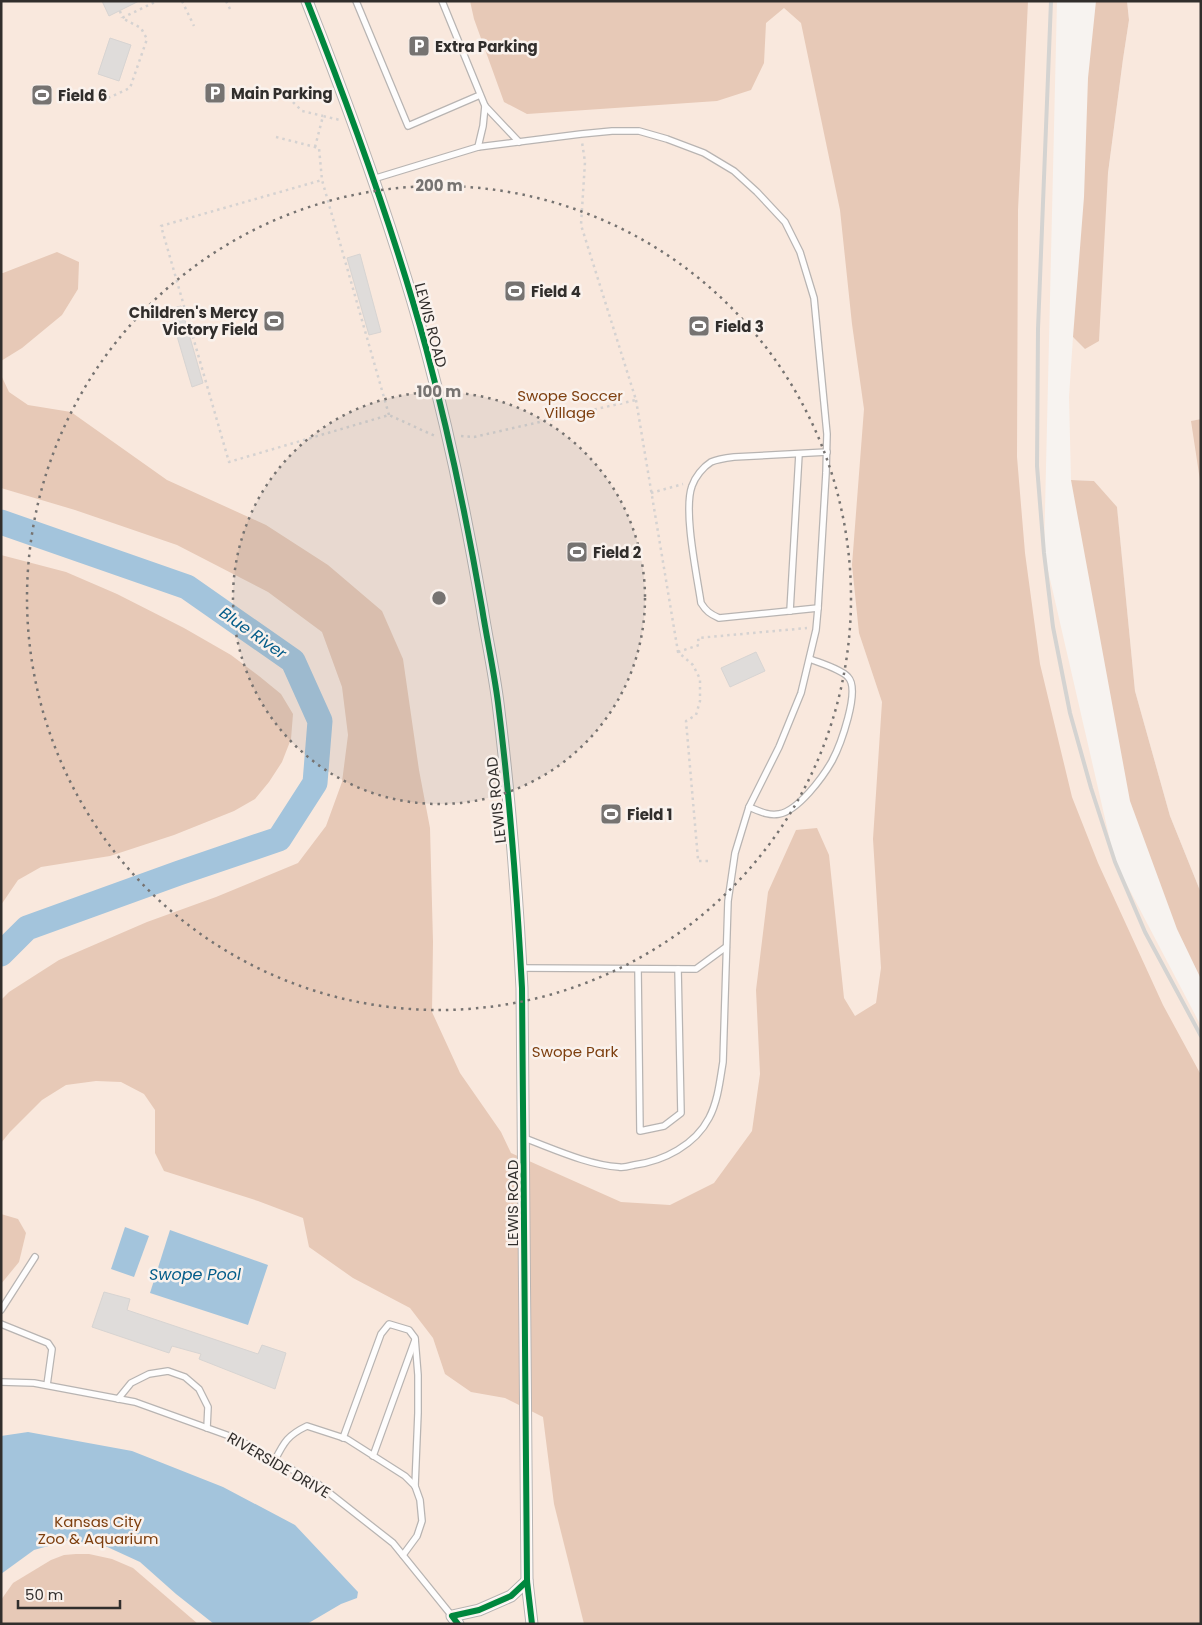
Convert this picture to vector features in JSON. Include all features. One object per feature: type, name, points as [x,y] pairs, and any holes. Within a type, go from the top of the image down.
[{"type":"street","name":"LEWIS ROAD","points":[[307,1],[343,93],[373,179],[401,262],[426,349],[468,530],[498,702],[518,895],[521,968],[528,1581],[532,1624]]},
{"type":"street","points":[[455,1620],[511,1596],[528,1581]]},
{"type":"lane","points":[[356,1],[408,126],[480,95]]},
{"type":"lane","points":[[442,1],[485,106],[518,142]]},
{"type":"lane","points":[[478,147],[485,106]]},
{"type":"lane","points":[[373,179],[478,147],[612,131],[639,132],[667,139],[704,153],[734,171],[785,222],[800,252],[814,298],[827,434],[816,630],[801,693],[783,738],[749,807],[735,853],[728,901],[722,1062],[719,1088],[709,1118],[692,1139],[670,1156],[647,1164],[620,1168],[584,1160],[524,1138]]},
{"type":"lane","points":[[818,608],[719,618],[705,610],[702,603],[692,535],[690,497],[696,477],[710,463],[719,460],[734,457],[827,452]]},
{"type":"lane","points":[[790,611],[799,454]]},
{"type":"lane","points":[[749,807],[764,814],[778,814],[796,806],[815,786],[832,761],[851,704],[853,686],[848,676],[828,665],[810,660]]},
{"type":"lane","points":[[521,968],[696,969],[726,947]]},
{"type":"lane","points":[[638,969],[640,1131],[664,1126],[681,1113],[678,969]]},
{"type":"lane","points":[[1,1310],[35,1257]]},
{"type":"lane","points":[[1,1324],[48,1343],[52,1349],[47,1385]]},
{"type":"lane","points":[[343,1438],[381,1334],[389,1324],[409,1330],[415,1338],[418,1375],[415,1486],[420,1500],[422,1521],[416,1536],[403,1556]]},
{"type":"lane","points":[[373,1456],[415,1338]]},
{"type":"lane","points":[[118,1399],[131,1383],[149,1374],[168,1371],[185,1377],[200,1389],[208,1407],[208,1428]]},
{"type":"lane","name":"RIVERSIDE DRIVE","points":[[1,1382],[34,1383],[135,1402],[235,1438],[318,1484],[393,1543],[455,1620]]},
{"type":"lane","points":[[275,1460],[283,1444],[293,1432],[307,1426],[343,1438],[405,1476],[415,1486]]},
{"type":"path","points":[[122,18],[157,1]]},
{"type":"path","points":[[182,1],[194,26]]},
{"type":"path","points":[[226,1],[230,8]]},
{"type":"path","points":[[108,98],[130,88],[147,40],[141,28],[122,18],[120,11]]},
{"type":"path","points":[[293,102],[302,111],[341,120]]},
{"type":"path","points":[[315,147],[323,116]]},
{"type":"path","points":[[276,137],[319,148],[322,180],[389,415]]},
{"type":"path","points":[[582,142],[585,162],[581,225],[636,400],[678,652],[692,665],[700,679],[700,701],[696,715],[686,721],[698,860],[712,860]]},
{"type":"path","points":[[322,180],[160,226],[229,462],[389,415],[436,437]]},
{"type":"path","points":[[461,436],[474,437],[636,400]]},
{"type":"path","points":[[678,652],[699,645],[698,638],[809,628]]},
{"type":"green space","name":"Swope Park","points":[[1,1],[1057,1],[1044,553],[1115,862],[1201,1026],[1201,1624],[1,1624]]},
{"type":"green space","points":[[1127,1],[1201,1],[1201,419],[1192,421],[1201,487],[1201,893],[1170,816],[1135,691],[1117,508],[1094,481],[1071,480],[1069,397],[1073,337],[1085,349],[1129,20]]},
{"type":"shaded area","points":[[470,1],[1028,1],[1018,210],[1017,457],[1025,553],[1040,664],[1072,797],[1098,863],[1163,1005],[1201,1075],[1201,1624],[584,1624],[554,1504],[543,1417],[505,1398],[471,1392],[445,1374],[433,1338],[410,1308],[353,1278],[309,1247],[303,1218],[258,1201],[164,1171],[155,1153],[155,1110],[144,1094],[121,1082],[96,1081],[66,1085],[42,1100],[1,1143],[1,1000],[9,992],[59,960],[147,922],[216,897],[298,863],[326,826],[342,782],[348,735],[342,687],[322,632],[268,592],[177,545],[75,510],[1,488],[1,375],[9,392],[28,405],[71,412],[167,480],[266,525],[328,565],[382,611],[403,659],[419,770],[430,828],[433,942],[432,1012],[460,1073],[501,1132],[511,1153],[621,1202],[670,1205],[714,1183],[752,1131],[760,1074],[756,990],[768,892],[796,830],[817,828],[829,855],[844,998],[855,1016],[876,1003],[881,968],[873,839],[882,702],[859,633],[852,565],[864,409],[852,324],[840,210],[801,23],[784,8],[766,23],[764,63],[751,90],[717,101],[527,114],[504,102],[474,19]]},
{"type":"shaded area","points":[[1096,1],[1127,1],[1129,20],[1108,173],[1099,341],[1085,349],[1073,337],[1084,197],[1088,78]]},
{"type":"shaded area","points":[[57,252],[79,262],[78,289],[62,315],[22,348],[1,361],[1,273]]},
{"type":"shaded area","points":[[1201,419],[1201,487],[1191,421]]},
{"type":"shaded area","points":[[1071,480],[1094,481],[1117,507],[1135,691],[1170,816],[1201,893],[1201,979],[1177,929],[1130,801]]},
{"type":"shaded area","points":[[1,555],[66,572],[117,594],[184,628],[231,655],[281,694],[293,714],[291,739],[282,762],[255,799],[234,811],[174,835],[110,856],[41,867],[18,880],[1,905]]},
{"type":"shaded area","points":[[1,1214],[18,1219],[26,1233],[19,1262],[1,1284]]},
{"type":"shaded area","points":[[89,1554],[112,1559],[133,1568],[198,1624],[1,1624],[1,1600],[13,1583],[51,1560],[64,1555]]},
{"type":"water","points":[[125,1227],[149,1236],[134,1277],[111,1269]]},
{"type":"water","name":"Swope Pool","points":[[170,1230],[268,1265],[248,1325],[150,1293]]},
{"type":"water","name":"Kansas City Zoo & Aquarium","points":[[28,1432],[132,1451],[223,1487],[295,1525],[358,1592],[357,1598],[341,1604],[307,1624],[214,1624],[140,1562],[103,1545],[66,1541],[34,1550],[1,1574],[1,1436]]},
{"type":"building","points":[[102,1],[139,1],[109,16]]},
{"type":"building","points":[[110,38],[131,45],[119,81],[98,74]]},
{"type":"building","points":[[360,254],[381,332],[369,335],[347,258]]},
{"type":"building","points":[[181,306],[203,383],[192,387],[169,309]]},
{"type":"building","points":[[756,652],[765,671],[730,687],[721,668]]},
{"type":"building","points":[[104,1292],[130,1299],[127,1310],[258,1354],[262,1345],[286,1353],[275,1389],[199,1359],[201,1354],[172,1346],[169,1353],[92,1327]]},
{"type":"waterway","name":"Blue River","points":[[1,522],[187,587],[293,661],[320,721],[315,783],[279,839],[27,928],[1,954]]},
{"type":"railway","points":[[1051,1],[1038,329],[1037,466],[1044,553],[1053,627],[1070,713],[1091,788],[1115,862],[1145,932],[1201,1036]]},
{"type":"cycle path","points":[[307,1],[371,173],[414,304],[450,445],[464,510],[496,691],[513,845],[522,988],[527,1581],[532,1624]]},
{"type":"cycle path","points":[[458,1624],[452,1616],[479,1610],[511,1596],[527,1581]]},
{"type":"place","name":"Extra Parking","points":[[419,46]]},
{"type":"place","name":"Main Parking","points":[[215,93]]},
{"type":"place","name":"Field 6","points":[[42,95]]},
{"type":"place","name":"Field 4","points":[[515,291]]},
{"type":"place","name":"Children's Mercy Victory Field","points":[[274,321]]},
{"type":"place","name":"Field 3","points":[[699,326]]},
{"type":"place","name":"Field 2","points":[[577,552]]},
{"type":"place","name":"Field 1","points":[[611,814]]},
{"type":"park label","name":"Swope Soccer Village","points":[[570,404]]}]
